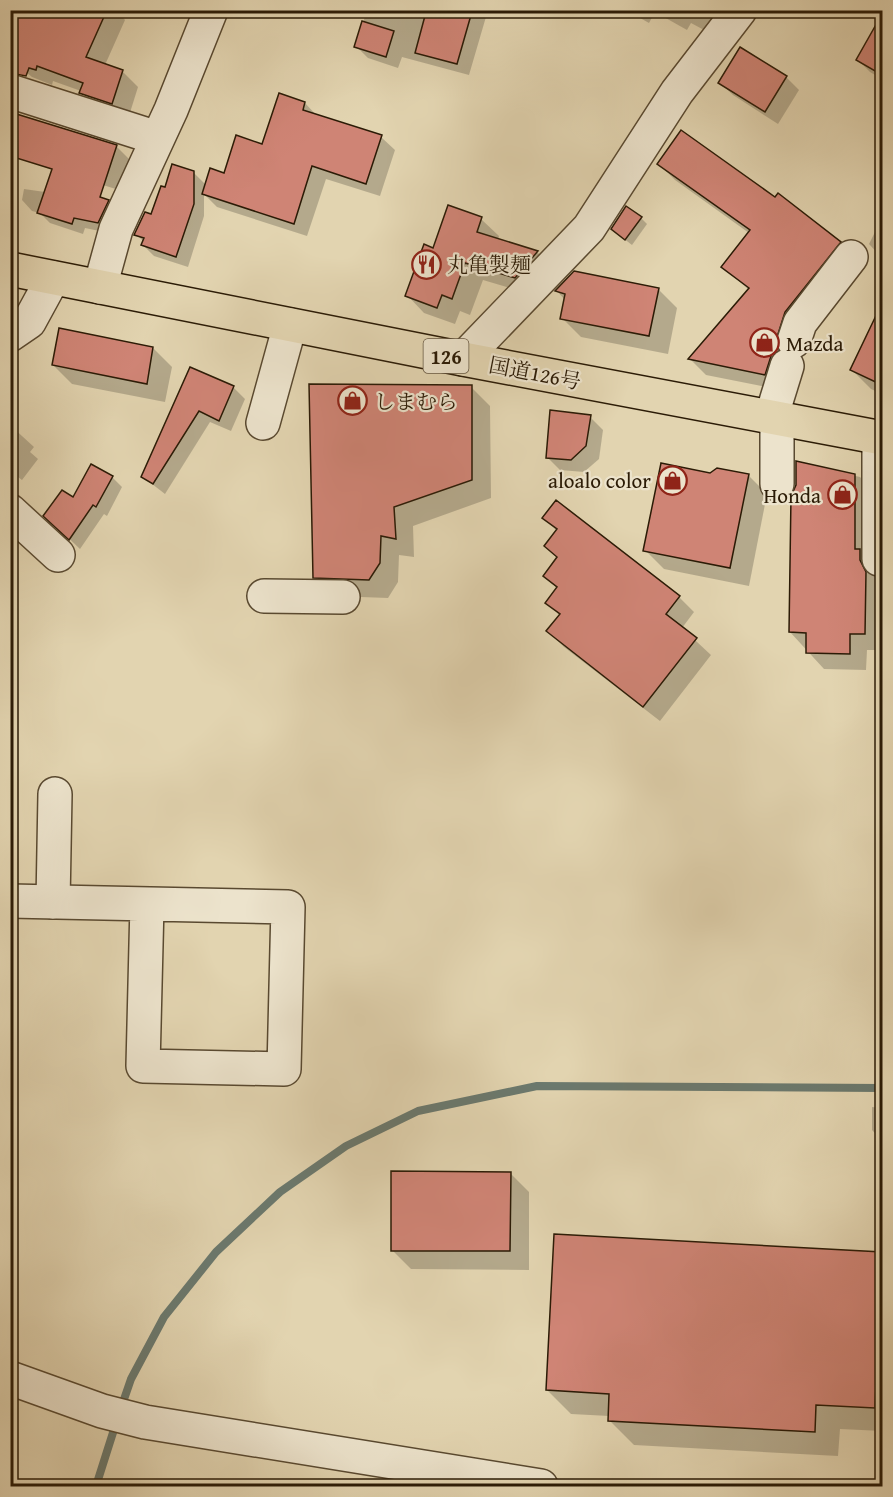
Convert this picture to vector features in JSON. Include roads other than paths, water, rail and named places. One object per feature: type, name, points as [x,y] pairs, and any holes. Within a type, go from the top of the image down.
[{"type":"highway","name":"国道126号","points":[[10,269],[463,359],[881,438]]},
{"type":"street","points":[[100,287],[116,229],[211,10]]},
{"type":"street","points":[[463,359],[589,228],[677,92],[740,10]]},
{"type":"street","points":[[10,91],[157,138]]},
{"type":"street","points":[[777,484],[774,418],[800,323],[851,257]]},
{"type":"street","points":[[10,335],[29,322],[53,278]]},
{"type":"street","points":[[263,423],[290,325]]},
{"type":"street","points":[[879,559],[881,438]]},
{"type":"street","points":[[10,511],[58,555]]},
{"type":"street","points":[[264,596],[343,597]]},
{"type":"street","points":[[54,902],[55,794]]},
{"type":"street","points":[[10,901],[147,904],[288,908],[284,1069],[143,1066],[147,904]]},
{"type":"street","points":[[10,1378],[102,1411],[145,1422],[541,1486]]},
{"type":"waterway","points":[[121,1408],[131,1379],[164,1317],[216,1252],[280,1192],[346,1146],[418,1111],[537,1086],[882,1088]]},
{"type":"waterway","points":[[96,1486],[117,1420]]},
{"type":"place","name":"丸亀製麺","points":[[426,264]]},
{"type":"place","name":"Mazda","points":[[765,343]]},
{"type":"place","name":"しまむら","points":[[353,401]]},
{"type":"place","name":"aloalo color","points":[[672,480]]},
{"type":"place","name":"Honda","points":[[842,495]]}]
